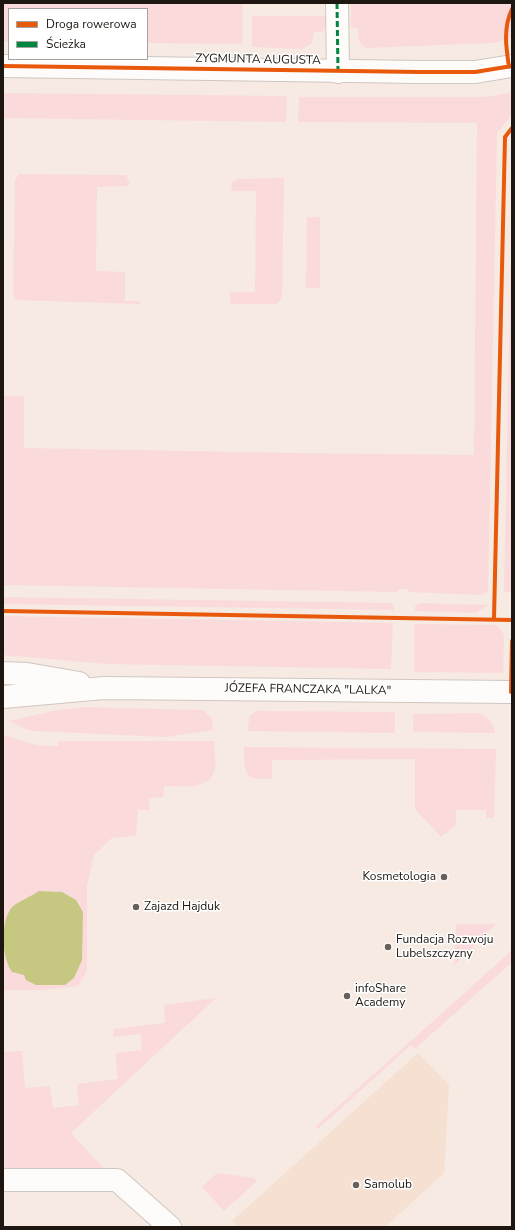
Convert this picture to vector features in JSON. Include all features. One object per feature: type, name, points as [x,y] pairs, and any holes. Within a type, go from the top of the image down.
[{"type":"street","points":[[337,3],[338,72]]},
{"type":"street","name":"ZYGMUNTA AUGUSTA","points":[[3,66],[338,72],[475,72],[512,66]]},
{"type":"street","name":"JÓZEFA FRANCZAKA \"LALKA\"","points":[[3,673],[27,674],[104,688]]},
{"type":"street","name":"JÓZEFA FRANCZAKA \"LALKA\"","points":[[3,696],[104,688],[512,692]]},
{"type":"street","points":[[3,1180],[117,1180],[170,1227]]},
{"type":"shaded area","points":[[3,3],[243,3],[242,44],[148,43],[148,8],[8,8],[8,42],[3,41]]},
{"type":"shaded area","points":[[351,3],[512,3],[512,38],[493,43],[366,48],[359,41],[357,28],[351,27]]},
{"type":"shaded area","points":[[252,16],[325,16],[327,25],[322,32],[314,32],[312,43],[303,49],[252,47]]},
{"type":"shaded area","points":[[512,92],[512,114],[497,133],[488,591],[482,595],[409,592],[407,589],[399,589],[397,592],[3,585],[3,396],[24,396],[24,448],[474,455],[477,123],[298,122],[299,97],[486,97]]},
{"type":"shaded area","points":[[3,93],[287,96],[286,122],[3,118]]},
{"type":"shaded area","points":[[19,174],[126,175],[130,184],[128,186],[97,187],[96,271],[125,272],[125,301],[139,301],[140,304],[15,300],[13,294],[15,180]]},
{"type":"shaded area","points":[[284,178],[282,298],[276,304],[230,304],[230,292],[255,292],[256,191],[231,191],[232,183],[237,179]]},
{"type":"shaded area","points":[[512,203],[512,592],[504,592]]},
{"type":"shaded area","points":[[307,217],[320,217],[320,288],[306,288]]},
{"type":"shaded area","points":[[3,597],[390,603],[394,606],[394,610],[3,604]]},
{"type":"shaded area","points":[[420,603],[488,605],[476,613],[415,611],[415,606]]},
{"type":"shaded area","points":[[3,616],[393,623],[391,669],[107,664],[3,655]]},
{"type":"shaded area","points":[[414,624],[497,625],[504,635],[503,673],[414,672]]},
{"type":"shaded area","points":[[85,707],[203,710],[212,719],[213,730],[166,737],[33,731],[25,729],[9,721],[53,711]]},
{"type":"shaded area","points":[[256,711],[395,712],[395,733],[247,731],[250,716]]},
{"type":"shaded area","points":[[477,713],[489,720],[495,733],[413,732],[413,714]]},
{"type":"shaded area","points":[[3,735],[36,745],[58,746],[59,741],[214,741],[215,765],[214,772],[210,778],[199,785],[185,787],[164,786],[163,797],[149,798],[150,810],[138,810],[136,836],[112,838],[94,855],[87,886],[87,971],[78,986],[43,990],[3,990]]},
{"type":"shaded area","points":[[244,747],[496,749],[494,818],[486,818],[486,810],[456,810],[456,825],[441,837],[415,809],[415,759],[272,760],[272,779],[262,779],[255,778],[247,774],[245,769]]},
{"type":"shaded area","points":[[39,891],[62,892],[76,900],[83,912],[82,960],[74,978],[65,985],[36,985],[26,980],[24,975],[12,972],[8,965],[3,939],[5,921],[8,913],[12,907]]},
{"type":"shaded area","points":[[456,924],[496,924],[454,966]]},
{"type":"shaded area","points":[[512,948],[512,962],[415,1049],[411,1045],[318,1129],[316,1126],[509,953]]},
{"type":"shaded area","points":[[216,998],[71,1133],[107,1172],[3,1172],[3,1052],[22,1051],[25,1088],[50,1086],[53,1108],[79,1105],[77,1084],[118,1079],[115,1053],[142,1050],[141,1034],[113,1037],[113,1029],[165,1023],[164,1005]]},
{"type":"shaded area","points":[[418,1053],[449,1085],[444,1173],[385,1227],[237,1227],[232,1221]]},
{"type":"shaded area","points":[[217,1173],[254,1178],[257,1181],[224,1211],[202,1187]]},
{"type":"marked path","points":[[337,3],[338,72]]},
{"type":"cycle path","points":[[509,67],[506,45],[506,30],[512,9]]},
{"type":"cycle path","points":[[3,66],[420,72],[475,72],[512,66]]},
{"type":"cycle path","points":[[494,618],[505,137],[512,128]]},
{"type":"cycle path","points":[[3,611],[512,620]]},
{"type":"cycle path","points":[[511,692],[512,641]]},
{"type":"place","name":"Kosmetologia","points":[[444,877]]},
{"type":"place","name":"Zajazd Hajduk","points":[[136,907]]},
{"type":"place","name":"Fundacja Rozwoju Lubelszczyzny","points":[[388,947]]},
{"type":"place","name":"infoShare Academy","points":[[347,996]]},
{"type":"place","name":"Samolub","points":[[356,1185]]}]
